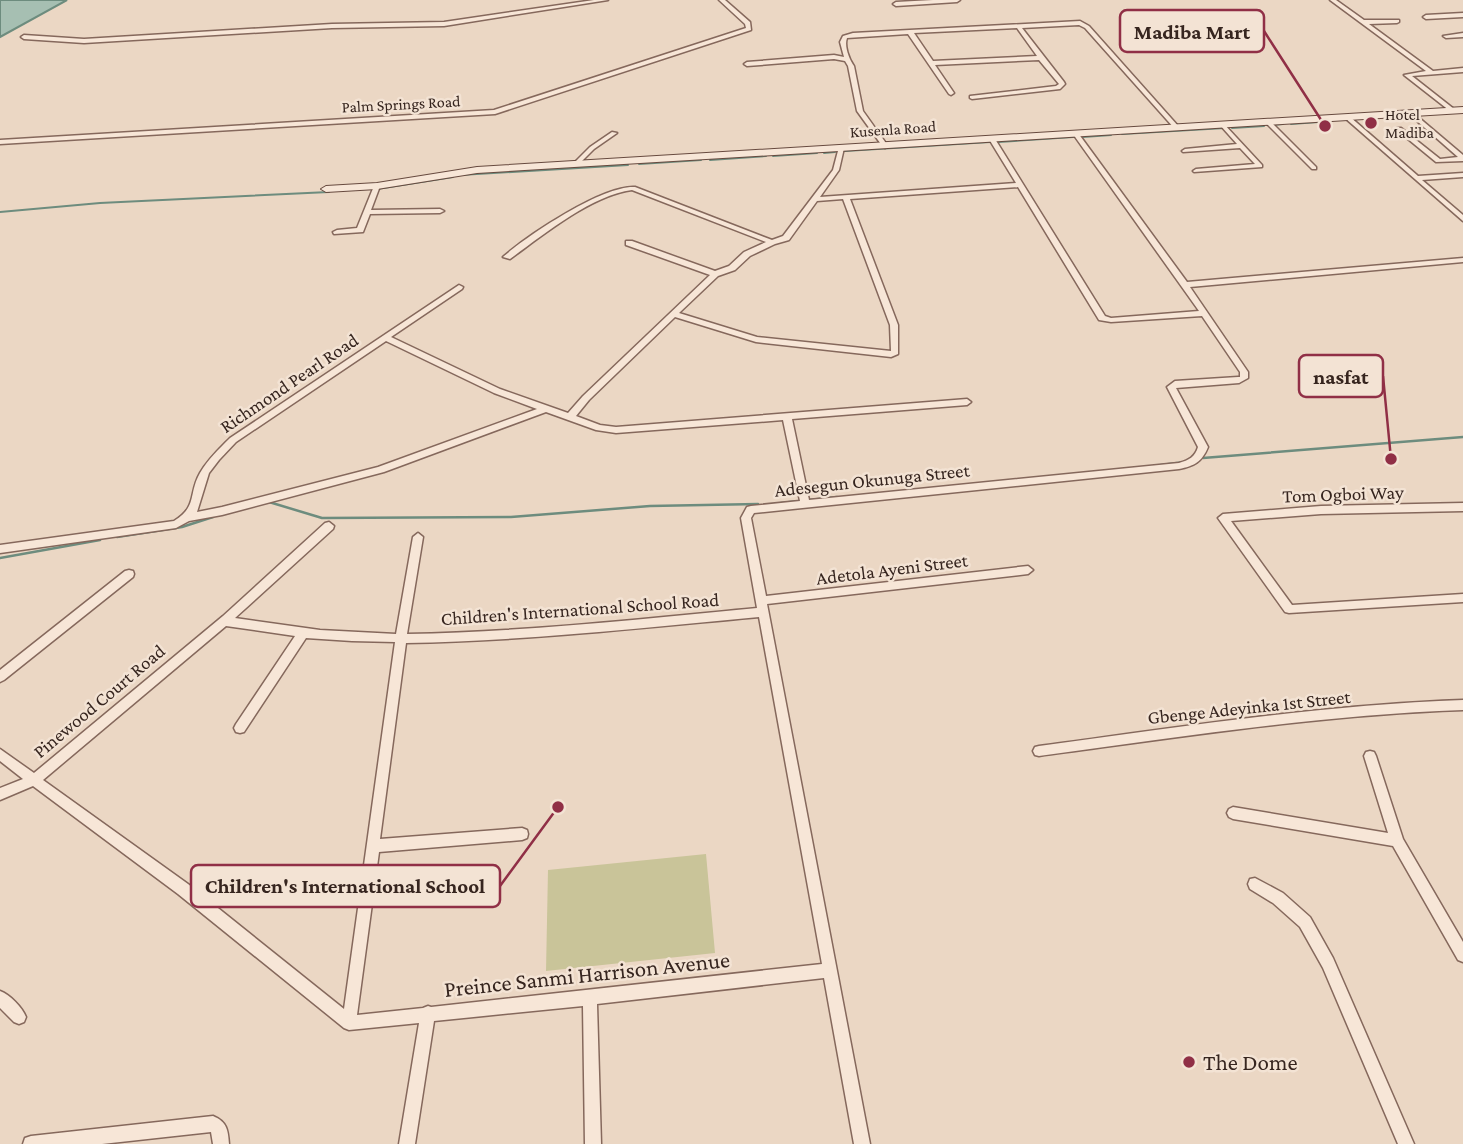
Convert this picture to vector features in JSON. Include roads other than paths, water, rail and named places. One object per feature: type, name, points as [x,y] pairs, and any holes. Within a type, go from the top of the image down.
[{"type":"main road","name":"Kusenla Road","points":[[326,189],[375,188],[469,171],[1457,110]]},
{"type":"street","points":[[586,0],[445,22],[326,24],[74,38],[26,34],[22,37],[84,41],[324,27],[444,24],[604,0]]},
{"type":"street","name":"Palm Springs Road","points":[[0,142],[495,112],[749,29],[748,23],[722,0]]},
{"type":"street","points":[[896,4],[957,0]]},
{"type":"street","points":[[1333,0],[1431,72]]},
{"type":"street","points":[[1426,17],[1463,15]]},
{"type":"street","points":[[1364,22],[1397,21]]},
{"type":"street","points":[[885,146],[860,111],[852,66],[843,42],[845,37],[1074,23],[1084,25],[1177,128]]},
{"type":"street","points":[[972,97],[1058,88],[1062,84],[1018,26]]},
{"type":"street","points":[[910,32],[951,93]]},
{"type":"street","points":[[1446,36],[1463,35]]},
{"type":"street","points":[[747,64],[834,57],[848,60]]},
{"type":"street","points":[[931,63],[1041,58]]},
{"type":"street","points":[[1457,110],[1407,75],[1463,70]]},
{"type":"street","points":[[1411,113],[1463,158]]},
{"type":"street","points":[[1347,117],[1462,216]]},
{"type":"street","points":[[1268,122],[1314,168]]},
{"type":"street","points":[[1196,171],[1260,166],[1223,125]]},
{"type":"street","points":[[1399,129],[1438,161],[1463,158]]},
{"type":"street","points":[[576,165],[592,148],[614,133]]},
{"type":"street","points":[[1076,134],[1205,313]]},
{"type":"street","points":[[992,139],[1102,318],[1111,320],[1205,313]]},
{"type":"street","points":[[1185,151],[1242,146]]},
{"type":"street","points":[[569,418],[586,398],[715,274],[732,268],[747,254],[786,237],[836,170],[841,148]]},
{"type":"street","points":[[1454,160],[1463,166]]},
{"type":"street","points":[[1416,178],[1463,175]]},
{"type":"street","points":[[816,199],[1021,185]]},
{"type":"street","points":[[507,257],[595,200],[623,187],[633,188],[772,242]]},
{"type":"street","points":[[337,232],[360,230],[375,188]]},
{"type":"street","points":[[674,314],[756,339],[891,354],[895,352],[894,325],[846,197]]},
{"type":"street","points":[[367,212],[440,211]]},
{"type":"street","points":[[629,243],[715,274]]},
{"type":"street","points":[[1185,285],[1463,260]]},
{"type":"street","name":"Richmond Pearl Road","points":[[189,517],[196,508],[202,478],[216,457],[233,440],[459,287]]},
{"type":"street","name":"Adesegun Okunuga Street","points":[[862,1144],[746,518],[751,510],[1179,467],[1195,461],[1201,456],[1203,447],[1171,387],[1175,384],[1244,378],[1244,372],[1205,313]]},
{"type":"street","points":[[387,338],[497,391],[599,428],[616,430],[967,402]]},
{"type":"street","points":[[0,549],[176,524],[189,517],[222,512],[381,470],[545,409]]},
{"type":"street","points":[[788,418],[805,504]]},
{"type":"street","name":"Tom Ogboi Way","points":[[1463,507],[1321,510],[1223,519],[1289,609],[1463,598]]},
{"type":"street","name":"Pinewood Court Road","points":[[329,526],[224,621],[34,780],[183,889],[349,1023]]},
{"type":"street","points":[[349,1023],[401,638],[418,537]]},
{"type":"street","name":"Adetola Ayeni Street","points":[[762,607],[1028,570]]},
{"type":"street","points":[[0,677],[129,574]]},
{"type":"street","name":"Children's International School Road","points":[[224,621],[303,633],[401,638],[507,635],[762,607]]},
{"type":"street","points":[[240,728],[303,633]]},
{"type":"street","name":"Gbenge Adeyinka 1st Street","points":[[1039,751],[1221,726],[1404,707],[1463,705]]},
{"type":"street","points":[[0,754],[34,780]]},
{"type":"street","points":[[1370,756],[1397,841],[1463,955]]},
{"type":"street","points":[[0,794],[34,780]]},
{"type":"street","points":[[1233,813],[1397,841]]},
{"type":"street","points":[[374,846],[522,834]]},
{"type":"street","points":[[1255,884],[1278,898],[1305,922],[1328,962],[1406,1144]]},
{"type":"street","name":"Preince Sanmi Harrison Avenue","points":[[349,1023],[831,970]]},
{"type":"street","points":[[0,998],[19,1017]]},
{"type":"street","points":[[590,998],[593,1144]]},
{"type":"street","points":[[407,1144],[428,1013]]},
{"type":"street","points":[[31,1144],[213,1124],[220,1129],[221,1144]]},
{"type":"waterway","points":[[1291,124],[1332,121]]},
{"type":"waterway","points":[[1272,125],[1283,124]]},
{"type":"waterway","points":[[1232,128],[1264,126]]},
{"type":"waterway","points":[[1122,134],[1225,128]]},
{"type":"waterway","points":[[1083,137],[1111,135]]},
{"type":"waterway","points":[[999,142],[1073,137]]},
{"type":"waterway","points":[[845,151],[990,142]]},
{"type":"waterway","points":[[824,153],[835,152]]},
{"type":"waterway","points":[[773,156],[817,153]]},
{"type":"waterway","points":[[710,160],[766,156]]},
{"type":"waterway","points":[[639,164],[701,160]]},
{"type":"waterway","points":[[460,175],[628,165]]},
{"type":"waterway","points":[[377,189],[453,177]]},
{"type":"waterway","points":[[0,212],[100,203],[329,192]]},
{"type":"waterway","points":[[1203,458],[1463,437]]},
{"type":"waterway","points":[[1161,465],[1185,462]]},
{"type":"waterway","points":[[781,503],[837,497]]},
{"type":"waterway","points":[[269,502],[322,518],[511,517],[650,506],[758,504]]},
{"type":"waterway","points":[[117,537],[182,527],[213,517]]},
{"type":"waterway","points":[[0,558],[100,540]]},
{"type":"place","name":"Hotel Madiba","points":[[1371,123]]},
{"type":"place","name":"Madiba Mart","points":[[1325,126]]},
{"type":"place","name":"nasfat","points":[[1391,459]]},
{"type":"place","name":"Children's International School","points":[[558,807]]},
{"type":"place","name":"The Dome","points":[[1189,1062]]}]
